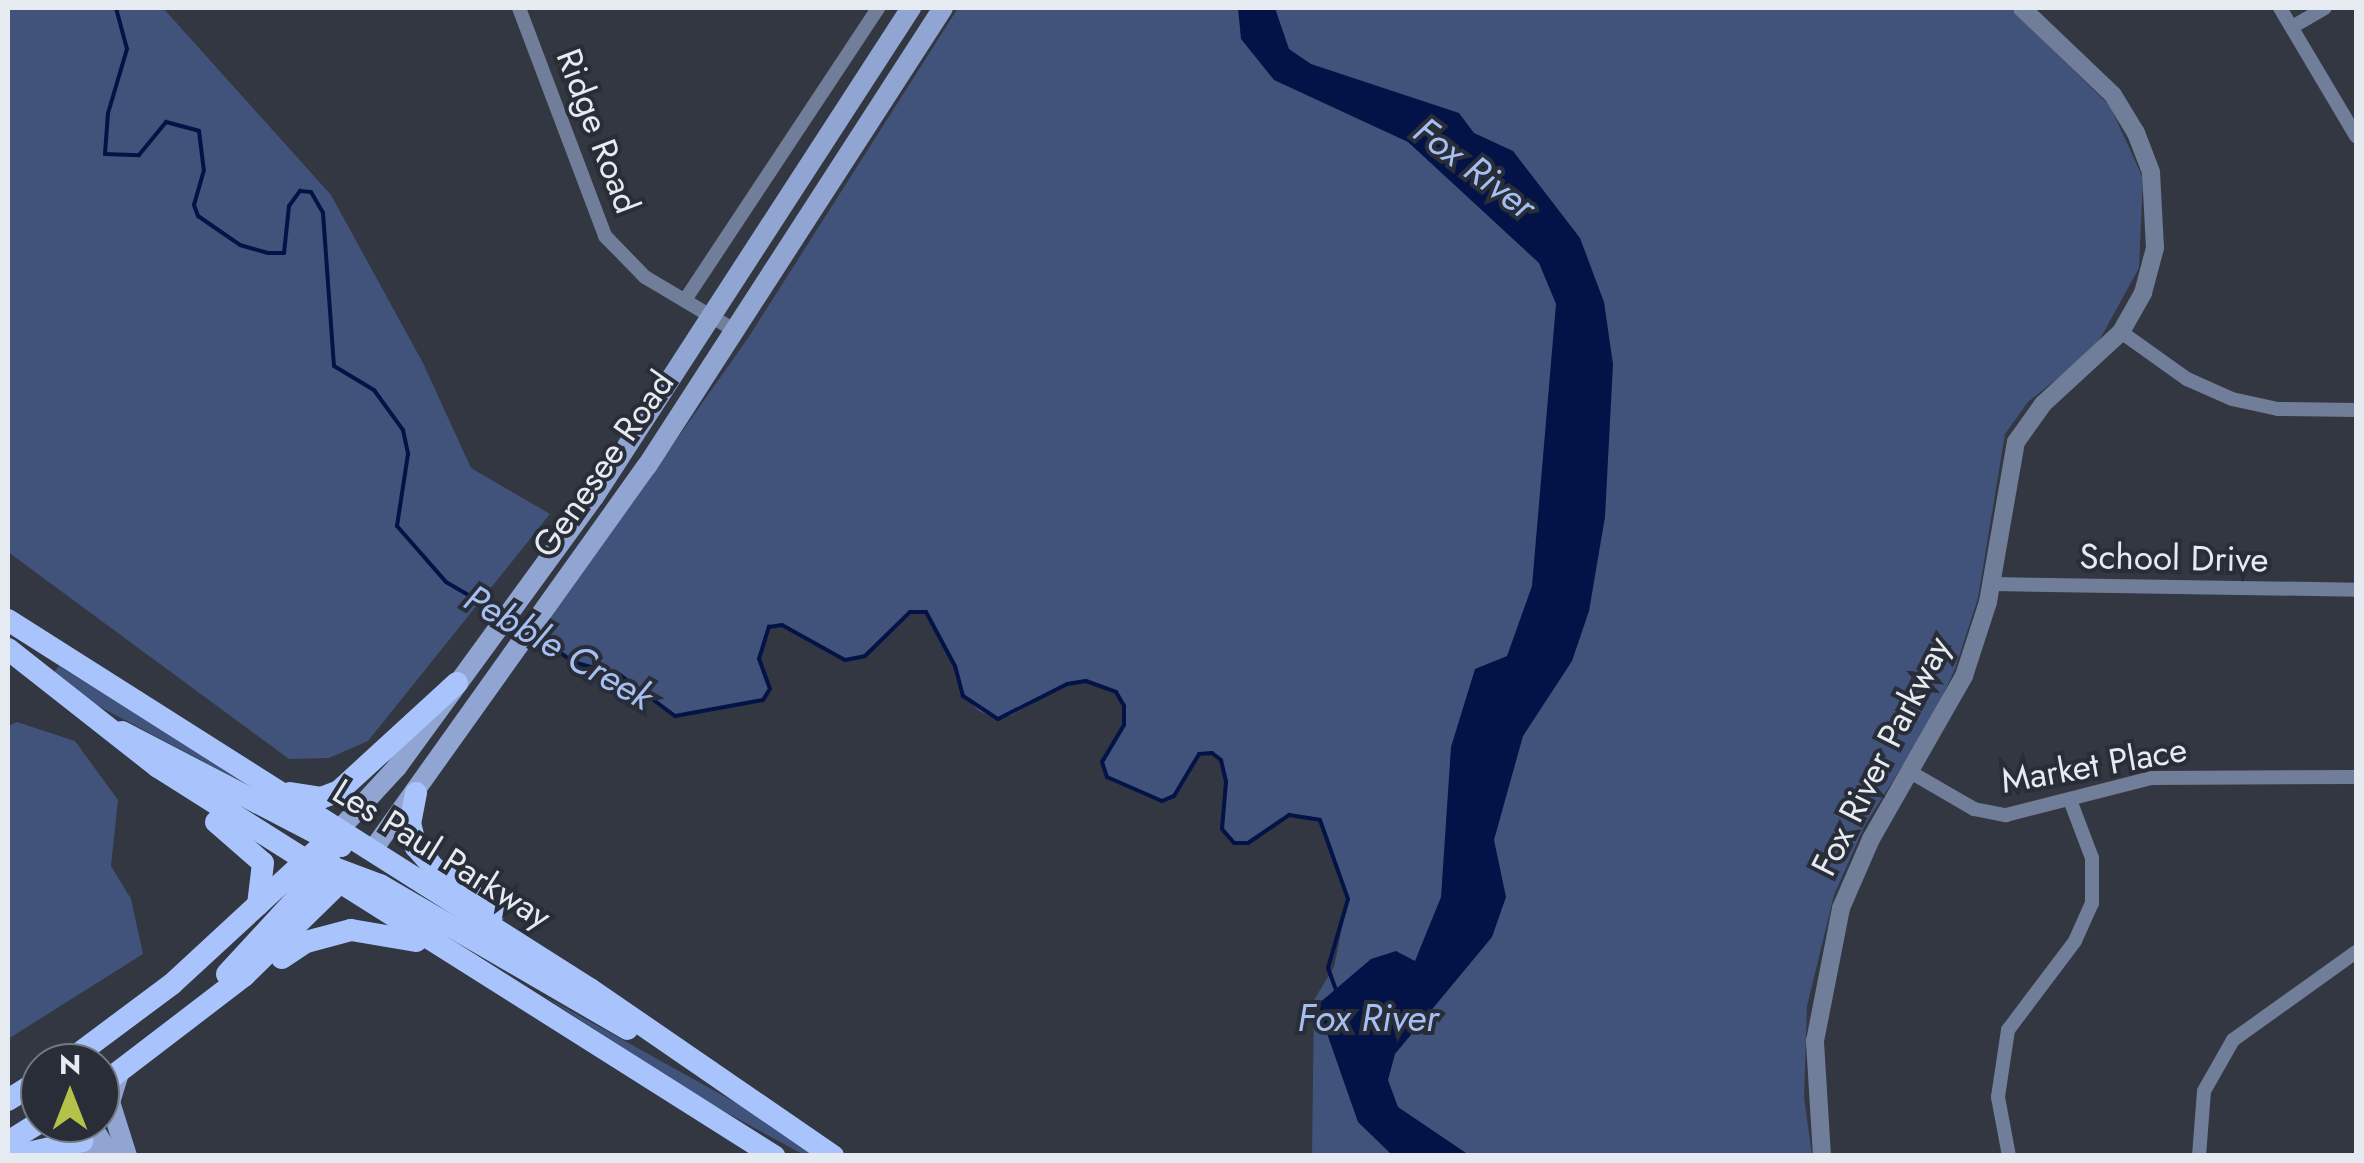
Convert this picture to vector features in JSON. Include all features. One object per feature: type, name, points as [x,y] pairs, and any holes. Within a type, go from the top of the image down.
[{"type":"main road","name":"Genesee Road","points":[[120,1072],[191,1021],[290,936],[331,858],[523,587],[594,496],[714,317],[910,8]]},
{"type":"main road","name":"Genesee Road","points":[[93,1043],[172,984],[258,905],[331,858],[372,851],[736,331],[943,8]]},
{"type":"main road","name":"Les Paul Parkway","points":[[8,620],[270,786],[331,858],[479,970],[774,1156]]},
{"type":"main road","points":[[8,650],[100,724],[135,766],[251,848],[266,873],[258,905]]},
{"type":"main road","points":[[270,786],[312,798],[339,792],[457,683]]},
{"type":"main road","points":[[100,724],[150,741],[331,858],[748,1097]]},
{"type":"main road","points":[[416,793],[410,829],[424,859],[539,940],[590,989]]},
{"type":"main road","name":"Les Paul Parkway","points":[[331,858],[372,851],[590,989],[833,1156]]},
{"type":"main road","points":[[191,1021],[224,1008],[290,952],[334,933],[391,933],[479,970]]},
{"type":"main road","points":[[14,1156],[59,1143]]},
{"type":"street","name":"Ridge Road","points":[[519,8],[606,236],[620,257],[736,331]]},
{"type":"street","points":[[685,300],[878,8]]},
{"type":"street","name":"Fox River Parkway","points":[[1822,1156],[1815,1041],[1828,952],[1855,871],[1964,676],[1992,584],[2005,476],[2016,442],[2042,404],[2121,332],[2143,292],[2155,248],[2151,172],[2113,95],[2022,8]]},
{"type":"street","points":[[2280,8],[2356,136]]},
{"type":"street","points":[[2292,27],[2325,8]]},
{"type":"street","points":[[2121,332],[2187,379],[2232,400],[2278,409],[2356,410]]},
{"type":"street","name":"School Drive","points":[[1992,584],[2356,590]]},
{"type":"street","name":"Market Place","points":[[1912,773],[1990,813],[2019,814],[2172,776],[2356,777]]},
{"type":"street","points":[[2009,1156],[1998,1098],[2008,1030],[2075,942],[2092,902],[2092,858],[2070,800]]},
{"type":"street","points":[[2199,1156],[2204,1090],[2233,1040],[2356,952]]},
{"type":"shaded area","points":[[8,8],[163,8],[331,195],[423,363],[471,468],[550,514],[368,741],[329,758],[289,759],[8,552]]},
{"type":"shaded area","points":[[958,8],[2010,8],[2110,106],[2143,178],[2139,268],[2095,348],[2028,402],[2005,434],[1978,598],[1955,669],[1932,719],[1865,825],[1834,895],[1807,1006],[1804,1097],[1812,1155],[1312,1155],[1314,1000],[1334,967],[1348,899],[1319,820],[1289,815],[1248,843],[1234,843],[1222,829],[1226,782],[1221,760],[1212,753],[1199,754],[1174,796],[1162,801],[1107,777],[1102,762],[1124,725],[1124,706],[1116,692],[1086,681],[1067,684],[998,719],[979,711],[963,696],[955,666],[926,612],[910,613],[865,656],[845,660],[782,625],[769,627],[759,659],[770,689],[763,700],[675,716],[620,675],[573,662],[538,636],[748,338]]},
{"type":"shaded area","points":[[59,666],[280,802],[89,701],[53,674]]},
{"type":"shaded area","points":[[17,722],[75,741],[118,800],[111,866],[131,899],[143,954],[8,1039],[8,726]]},
{"type":"shaded area","points":[[544,996],[740,1105],[815,1155],[804,1155],[698,1097]]},
{"type":"water","name":"Fox River","points":[[1238,8],[1275,8],[1289,49],[1311,64],[1459,113],[1474,133],[1513,151],[1580,238],[1604,302],[1613,364],[1605,517],[1589,611],[1572,661],[1523,736],[1494,840],[1506,897],[1492,937],[1395,1054],[1388,1080],[1398,1107],[1469,1155],[1392,1155],[1358,1122],[1317,1005],[1371,959],[1396,951],[1415,961],[1441,897],[1451,747],[1475,669],[1507,656],[1532,586],[1556,304],[1539,263],[1408,142],[1274,80],[1241,39]]},
{"type":"waterway","name":"Pebble Creek","points":[[116,8],[127,49],[108,113],[105,154],[139,155],[166,122],[199,131],[204,170],[194,205],[198,216],[240,245],[268,253],[284,253],[289,206],[300,191],[311,192],[323,213],[334,366],[374,390],[403,430],[408,454],[397,526],[446,582],[501,614]]},
{"type":"waterway","name":"Pebble Creek","points":[[535,634],[573,662],[620,675],[675,716],[763,700],[770,689],[759,659],[769,627],[782,625],[845,660],[865,656],[910,612],[926,612],[955,666],[963,696],[998,719],[1067,684],[1086,681],[1116,692],[1124,706],[1124,725],[1102,762],[1107,777],[1162,801],[1174,796],[1199,754],[1212,753],[1221,760],[1226,782],[1222,829],[1234,843],[1248,843],[1289,815],[1320,820],[1348,899],[1328,968],[1337,993]]}]
